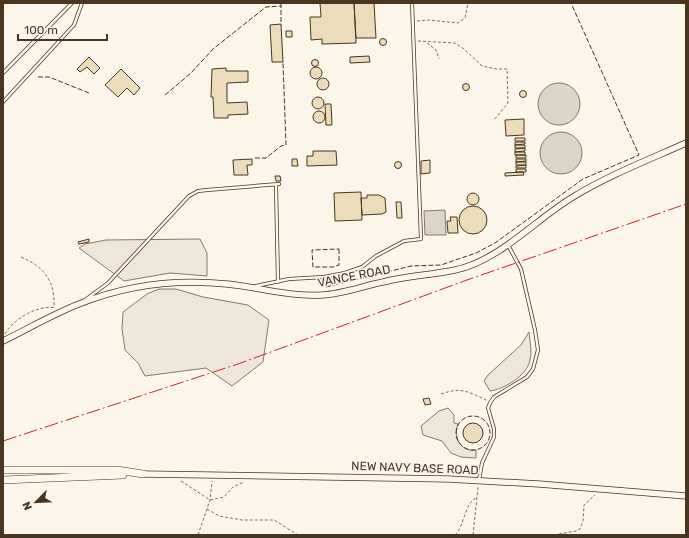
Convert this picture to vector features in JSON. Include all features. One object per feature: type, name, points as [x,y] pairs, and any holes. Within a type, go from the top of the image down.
[{"type":"street","name":"VANCE ROAD","points":[[3,341],[79,304],[127,289],[164,283],[193,282],[251,287],[304,296],[324,295],[385,281],[457,270],[474,265],[507,245],[553,210],[606,177],[686,143]]},
{"type":"street","name":"NEW NAVY BASE ROAD","points":[[3,470],[117,470],[143,474]]},
{"type":"street","name":"NEW NAVY BASE ROAD","points":[[3,480],[143,474],[213,474],[479,480],[686,496]]},
{"type":"lane","points":[[3,73],[72,3]]},
{"type":"lane","points":[[3,102],[74,25],[82,3]]},
{"type":"lane","points":[[251,287],[344,273],[362,267],[376,256],[404,241],[421,239],[412,3]]},
{"type":"lane","points":[[79,304],[108,283],[189,196],[207,190],[278,184],[278,282]]},
{"type":"lane","points":[[479,480],[482,463],[494,437],[494,429],[488,408],[491,401],[499,393],[527,377],[532,369],[538,350],[535,330],[521,270],[507,245]]},
{"type":"path","points":[[413,22],[429,20],[458,23],[465,18],[468,3]]},
{"type":"path","points":[[413,41],[455,43],[464,48],[482,66],[496,69],[507,69],[508,104],[494,120]]},
{"type":"path","points":[[426,42],[436,50],[438,59]]},
{"type":"path","points":[[21,257],[36,264],[48,277],[52,286],[54,307]]},
{"type":"path","points":[[3,336],[9,327],[32,311],[50,306],[66,310]]},
{"type":"path","points":[[441,394],[455,389],[491,401]]},
{"type":"path","points":[[199,535],[210,500],[213,474]]},
{"type":"path","points":[[175,479],[210,500],[224,497],[233,487],[247,481]]},
{"type":"path","points":[[473,535],[479,480]]},
{"type":"path","points":[[554,535],[576,531],[580,528],[583,521],[584,505],[601,489]]},
{"type":"path","points":[[455,535],[462,526],[471,502],[477,497]]},
{"type":"path","points":[[207,509],[219,516],[242,520],[274,520],[298,535]]},
{"type":"shaded area","points":[[555,83],[563,83],[571,86],[577,92],[580,104],[577,116],[571,122],[563,125],[555,125],[547,122],[541,116],[538,108],[538,100],[541,92],[547,86]]},
{"type":"shaded area","points":[[557,132],[565,132],[573,135],[579,141],[582,153],[579,165],[573,171],[565,174],[557,174],[549,171],[543,165],[540,157],[540,149],[543,141],[549,135]]},
{"type":"shaded area","points":[[445,210],[446,235],[425,235],[424,211]]},
{"type":"shaded area","points":[[200,239],[207,253],[207,276],[170,273],[124,281],[79,248],[85,244],[106,240]]},
{"type":"shaded area","points":[[159,289],[176,289],[203,297],[248,305],[269,320],[263,362],[232,386],[206,368],[145,376],[138,363],[125,350],[122,329],[123,312],[147,294]]},
{"type":"shaded area","points":[[529,332],[531,357],[528,366],[520,376],[508,385],[490,391],[484,381],[488,375],[521,345]]},
{"type":"shaded area","points":[[448,408],[454,415],[454,423],[458,424],[457,434],[460,443],[466,449],[476,450],[476,458],[461,457],[451,453],[442,441],[423,435],[421,426],[439,411]]},
{"type":"building","points":[[320,3],[354,3],[356,43],[322,44],[322,39],[311,40],[310,17],[321,17]]},
{"type":"building","points":[[354,3],[374,3],[376,38],[356,38]]},
{"type":"building","points":[[281,24],[283,62],[272,62],[270,25]]},
{"type":"building","points":[[286,31],[292,31],[292,37],[286,37]]},
{"type":"building","points":[[383,38],[386,39],[386,45],[383,46],[380,45],[379,42],[380,39]]},
{"type":"building","points":[[369,56],[370,62],[350,63],[350,57]]},
{"type":"building","points":[[89,57],[100,68],[94,74],[87,67],[80,72],[77,69]]},
{"type":"building","points":[[315,59],[318,60],[318,66],[315,67],[312,66],[311,63],[312,60]]},
{"type":"building","points":[[316,67],[320,69],[322,73],[320,77],[316,79],[312,77],[310,73],[312,69]]},
{"type":"building","points":[[226,68],[226,71],[248,71],[248,82],[227,83],[227,103],[247,102],[248,114],[228,115],[228,118],[214,118],[213,97],[211,97],[212,69]]},
{"type":"building","points":[[121,69],[140,88],[134,95],[127,88],[118,97],[105,85]]},
{"type":"building","points":[[323,78],[327,80],[329,84],[327,88],[323,90],[319,88],[317,84],[319,80]]},
{"type":"building","points":[[466,83],[469,84],[469,90],[466,91],[463,90],[462,87],[463,84]]},
{"type":"building","points":[[523,90],[526,91],[526,97],[523,98],[520,97],[519,94],[520,91]]},
{"type":"building","points":[[318,97],[322,99],[324,103],[322,107],[318,109],[314,107],[312,103],[314,99]]},
{"type":"building","points":[[325,104],[331,104],[332,125],[326,125]]},
{"type":"building","points":[[319,111],[323,113],[325,117],[323,121],[319,123],[315,121],[313,117],[315,113]]},
{"type":"building","points":[[524,119],[524,135],[506,136],[505,120]]},
{"type":"building","points":[[515,138],[525,138],[525,141],[515,141]]},
{"type":"building","points":[[515,142],[525,142],[525,144],[515,145]]},
{"type":"building","points":[[515,145],[525,145],[525,148],[515,148]]},
{"type":"building","points":[[525,148],[525,151],[515,152],[515,149]]},
{"type":"building","points":[[313,151],[336,151],[337,165],[307,166],[307,156],[313,156]]},
{"type":"building","points":[[515,152],[525,152],[525,155],[515,155]]},
{"type":"building","points":[[516,155],[526,155],[526,158],[516,158]]},
{"type":"building","points":[[252,159],[252,165],[247,165],[248,175],[234,175],[233,160]]},
{"type":"building","points":[[292,159],[297,159],[298,166],[292,166]]},
{"type":"building","points":[[516,159],[526,159],[526,161],[516,162]]},
{"type":"building","points":[[430,160],[430,173],[421,174],[421,161]]},
{"type":"building","points":[[398,161],[401,162],[401,168],[398,169],[395,168],[394,165],[395,162]]},
{"type":"building","points":[[516,162],[526,162],[526,165],[516,165]]},
{"type":"building","points":[[526,165],[526,168],[516,168],[516,166]]},
{"type":"building","points":[[516,169],[526,169],[526,172],[516,172]]},
{"type":"building","points":[[523,172],[524,175],[505,176],[505,173]]},
{"type":"building","points":[[275,176],[280,176],[281,181],[276,181]]},
{"type":"building","points":[[361,192],[362,220],[335,221],[334,193]]},
{"type":"building","points":[[473,193],[477,195],[479,199],[477,203],[473,205],[469,203],[467,199],[469,195]]},
{"type":"building","points":[[367,195],[379,195],[385,198],[386,212],[382,214],[362,215],[361,198],[367,198]]},
{"type":"building","points":[[396,202],[401,202],[402,218],[397,218]]},
{"type":"building","points":[[473,206],[483,210],[487,220],[483,230],[473,234],[463,230],[459,220],[463,210]]},
{"type":"building","points":[[450,217],[457,217],[458,233],[448,233],[447,221],[451,221]]},
{"type":"building","points":[[89,239],[89,242],[79,244],[78,242]]},
{"type":"building","points":[[429,398],[431,404],[425,405],[423,399]]},
{"type":"building","points":[[473,423],[480,426],[483,433],[480,440],[473,443],[466,440],[463,433],[466,426]]},
{"type":"fence","points":[[281,3],[281,24]]},
{"type":"fence","points":[[326,287],[411,266],[441,265],[476,253],[495,243],[583,179],[639,155],[571,3]]},
{"type":"fence","points":[[165,95],[191,73],[213,49],[266,7],[281,6]]},
{"type":"fence","points":[[255,158],[266,158],[281,146],[286,145],[283,62]]},
{"type":"fence","points":[[38,77],[49,77],[89,93]]},
{"type":"fence","points":[[339,249],[339,265],[333,267],[313,267],[312,250],[339,249]]},
{"type":"fence","points":[[470,416],[476,416],[480,417],[487,423],[490,433],[489,440],[483,447],[476,450],[470,450],[466,449],[459,443],[456,436],[456,430],[457,426],[463,419],[470,416]]},
{"type":"power","points":[[3,441],[238,364],[467,280],[686,204]]}]
